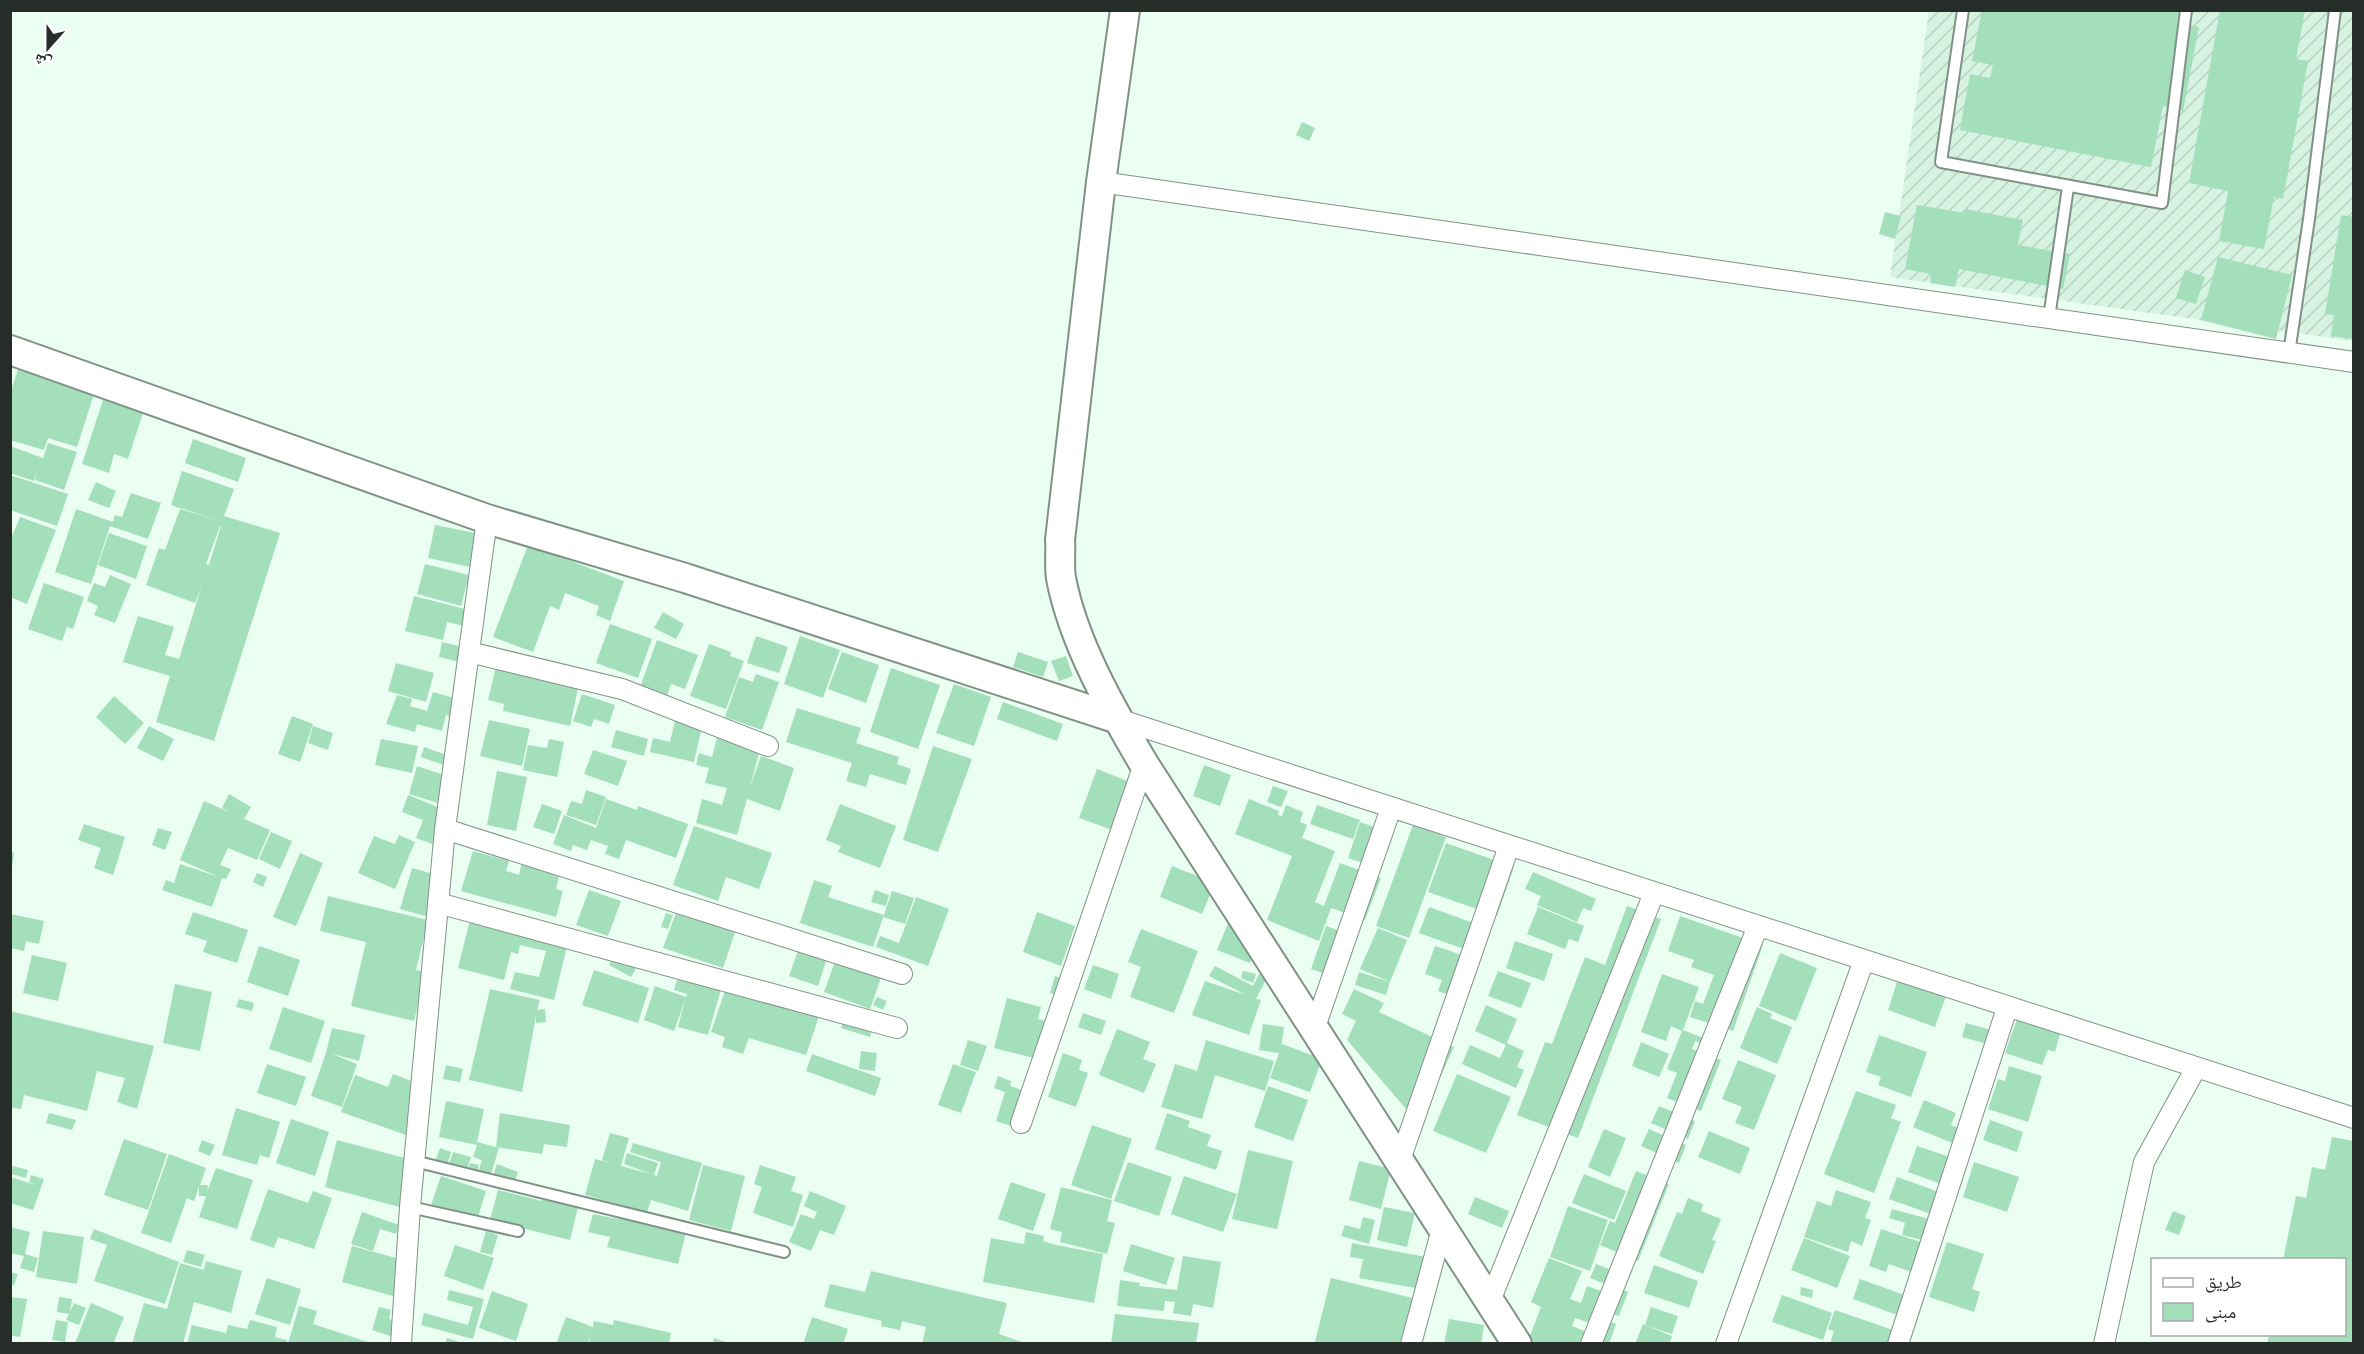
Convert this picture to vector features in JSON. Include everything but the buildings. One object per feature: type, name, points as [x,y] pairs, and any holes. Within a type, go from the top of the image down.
[{"type":"street","points":[[1125,10],[1101,182],[1060,540],[1061,576],[1073,623],[1118,720],[1144,764],[1443,1225],[1517,1344]]},
{"type":"street","points":[[1101,182],[2354,362]]},
{"type":"street","points":[[10,350],[487,519],[685,578],[2007,1008],[2354,1118]]},
{"type":"street","points":[[401,1344],[410,1207],[445,829],[487,519]]},
{"type":"street","points":[[469,652],[622,689],[768,746]]},
{"type":"street","points":[[1021,1123],[1144,764]]},
{"type":"street","points":[[1315,1027],[1391,808]]},
{"type":"street","points":[[445,829],[902,974]]},
{"type":"street","points":[[1400,1160],[1509,846]]},
{"type":"street","points":[[1490,1301],[1654,892]]},
{"type":"street","points":[[438,903],[897,1028]]},
{"type":"street","points":[[1591,1344],[1758,926]]},
{"type":"street","points":[[1726,1344],[1864,960]]},
{"type":"street","points":[[1898,1344],[2007,1008]]},
{"type":"street","points":[[2104,1344],[2144,1161],[2196,1068]]},
{"type":"street","points":[[1411,1344],[1443,1225]]},
{"type":"lane","points":[[1963,10],[1941,162],[2162,203],[2186,10]]},
{"type":"lane","points":[[2289,352],[2309,219],[2335,10]]},
{"type":"lane","points":[[2049,318],[2068,187]]},
{"type":"lane","points":[[414,1161],[784,1252]]},
{"type":"lane","points":[[410,1207],[518,1231]]},
{"type":"shaded area","points":[[1929,11],[2353,11],[2353,341],[1890,277]]}]
